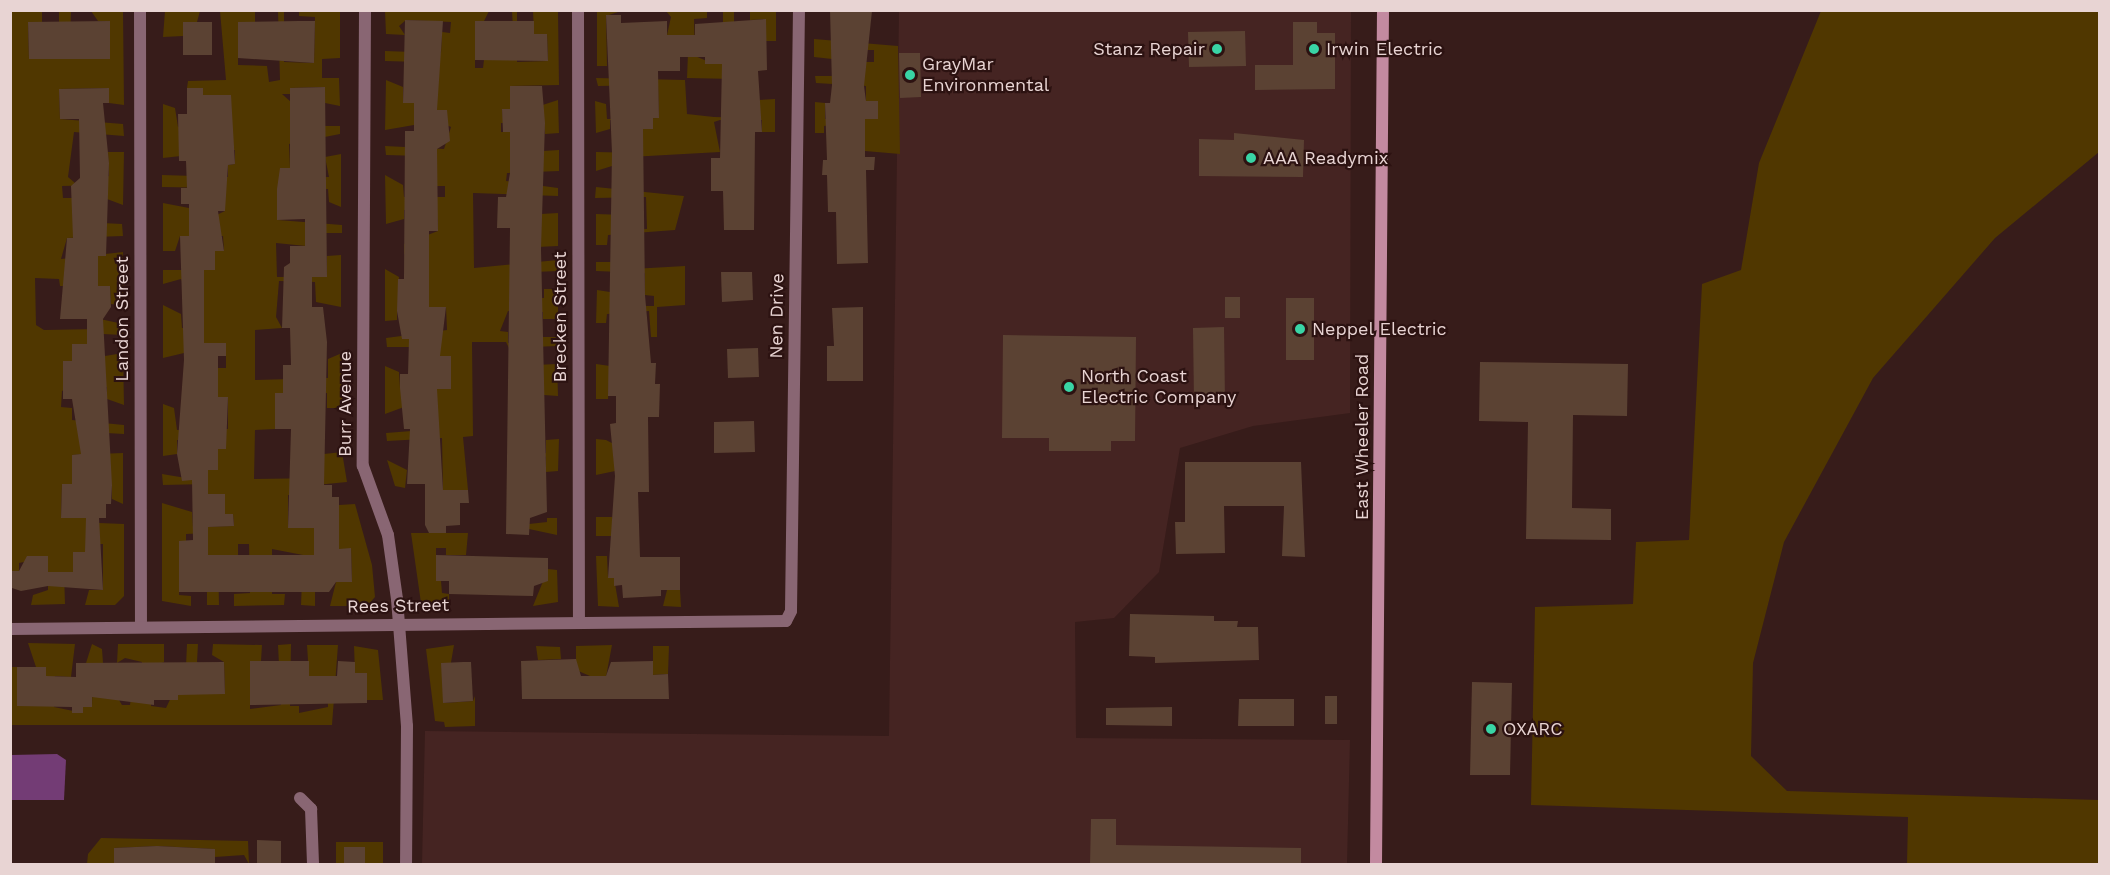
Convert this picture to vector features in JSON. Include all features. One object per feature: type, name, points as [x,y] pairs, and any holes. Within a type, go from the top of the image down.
[{"type":"main road","name":"East Wheeler Road","points":[[1376,864],[1383,10]]},
{"type":"street","name":"Landon Street","points":[[140,10],[141,627]]},
{"type":"street","name":"Burr Avenue","points":[[365,10],[363,466],[388,534],[399,625],[407,726],[406,864]]},
{"type":"street","name":"Brecken Street","points":[[578,10],[579,623]]},
{"type":"street","name":"Nen Drive","points":[[786,621],[791,611],[799,10]]},
{"type":"street","name":"Rees Street","points":[[10,629],[786,621]]},
{"type":"street","points":[[300,798],[311,809],[313,864]]},
{"type":"shaded area","points":[[10,11],[42,11],[42,22],[28,22],[29,59],[59,59],[59,11],[71,11],[70,40],[79,59],[110,59],[110,21],[98,21],[91,11],[123,11],[124,105],[109,103],[109,88],[59,89],[60,119],[123,124],[124,136],[74,132],[68,177],[75,183],[109,176],[108,152],[124,152],[123,205],[107,199],[107,185],[62,186],[63,198],[73,198],[102,223],[122,224],[123,236],[67,238],[61,259],[123,252],[124,306],[111,304],[110,286],[60,286],[59,279],[35,278],[36,325],[44,330],[99,329],[100,319],[123,324],[123,335],[103,334],[87,344],[72,344],[72,361],[63,361],[63,377],[105,371],[105,356],[123,353],[124,405],[107,399],[107,387],[71,387],[62,391],[61,407],[72,408],[72,420],[124,425],[124,434],[106,433],[81,443],[81,454],[72,455],[123,453],[123,504],[112,499],[112,485],[62,484],[61,518],[86,518],[99,529],[99,523],[124,524],[124,596],[115,605],[85,605],[89,590],[103,590],[103,544],[94,544],[94,552],[73,552],[73,572],[64,572],[65,604],[31,605],[33,595],[48,590],[48,557],[19,563],[19,571],[11,572],[11,601]]},
{"type":"shaded area","points":[[165,11],[200,11],[197,22],[183,23],[183,36],[163,37]]},
{"type":"shaded area","points":[[220,11],[255,11],[255,22],[238,23],[238,65],[267,66],[269,82],[280,80],[278,11],[284,11],[284,62],[314,63],[315,17],[299,16],[299,11],[340,11],[340,58],[322,59],[322,78],[339,78],[340,106],[325,103],[324,87],[290,88],[290,94],[282,94],[318,126],[340,126],[340,134],[289,144],[290,168],[280,168],[281,178],[329,177],[325,157],[341,154],[341,207],[329,202],[328,189],[277,190],[278,220],[342,225],[342,233],[325,233],[306,246],[276,243],[277,277],[327,277],[327,256],[341,255],[341,307],[316,302],[315,282],[279,281],[276,317],[282,328],[255,330],[255,380],[292,379],[288,393],[275,393],[275,429],[255,430],[254,479],[324,478],[324,454],[342,452],[347,482],[316,485],[315,495],[288,495],[288,528],[339,528],[339,505],[355,504],[372,565],[375,597],[367,606],[330,606],[336,582],[352,582],[351,549],[335,549],[315,592],[315,606],[301,605],[303,555],[272,549],[272,594],[285,594],[284,605],[234,606],[234,594],[250,593],[249,544],[238,544],[238,555],[218,555],[219,605],[207,605],[207,533],[186,534],[186,541],[179,541],[179,595],[191,596],[191,606],[162,601],[162,503],[192,512],[193,527],[234,526],[233,514],[225,514],[225,494],[208,494],[208,484],[163,485],[162,474],[198,480],[218,449],[226,448],[225,439],[177,440],[177,454],[163,456],[163,404],[174,408],[177,430],[228,429],[228,397],[200,397],[191,378],[218,377],[218,368],[226,368],[226,343],[184,344],[184,353],[163,358],[163,305],[181,314],[182,328],[203,328],[181,279],[163,284],[163,270],[215,270],[215,251],[224,250],[223,236],[180,236],[175,251],[163,251],[163,203],[189,208],[189,228],[225,211],[220,188],[162,187],[162,175],[228,177],[228,165],[235,164],[235,150],[163,158],[163,104],[175,108],[178,127],[231,95],[203,95],[202,88],[187,88],[188,81],[226,80]]},
{"type":"shaded area","points":[[385,11],[489,11],[484,21],[475,21],[475,68],[483,68],[484,60],[513,29],[512,11],[517,11],[517,62],[548,61],[547,34],[534,34],[533,11],[558,11],[559,85],[510,86],[510,109],[502,109],[503,118],[558,100],[559,133],[545,134],[544,123],[501,123],[501,132],[510,132],[510,153],[559,150],[559,171],[507,173],[506,181],[558,188],[558,196],[473,193],[474,268],[558,260],[558,271],[511,273],[537,298],[544,298],[544,289],[558,289],[558,319],[543,319],[543,312],[508,311],[500,331],[508,332],[508,343],[542,344],[542,337],[557,337],[557,346],[509,348],[506,342],[472,342],[473,436],[463,437],[468,490],[443,490],[442,438],[387,441],[386,433],[437,429],[404,407],[385,414],[385,366],[399,372],[400,388],[450,389],[451,357],[423,356],[423,347],[387,347],[386,338],[447,330],[446,307],[397,311],[397,320],[385,321],[385,269],[399,277],[398,291],[419,253],[404,254],[404,244],[438,231],[438,220],[428,210],[404,210],[404,219],[386,224],[385,175],[403,185],[404,197],[445,197],[445,186],[437,186],[437,166],[421,166],[420,156],[386,155],[385,146],[444,149],[451,127],[414,110],[414,125],[385,130],[386,80],[403,87],[403,103],[428,103],[420,62],[385,61],[385,51],[441,53],[442,32],[450,33],[451,22],[406,20],[399,26],[405,35],[386,34]]},
{"type":"shaded area","points":[[597,11],[621,11],[606,16],[607,66],[597,66]]},
{"type":"shaded area","points":[[666,11],[707,11],[707,18],[694,19],[695,56],[714,64],[723,58],[723,11],[734,11],[734,79],[687,78],[688,53],[680,53],[680,35],[667,35],[671,17]]},
{"type":"shaded area","points":[[750,11],[776,11],[776,41],[766,41],[766,19],[750,20]]},
{"type":"shaded area","points":[[899,11],[1351,11],[1350,413],[1253,426],[1180,448],[1159,572],[1114,618],[1075,622],[1076,738],[1350,740],[1347,864],[422,864],[425,731],[889,736]]},
{"type":"shaded area","points":[[1821,11],[2099,11],[2099,152],[1995,238],[1873,378],[1784,542],[1753,663],[1751,756],[1787,791],[2099,800],[2099,864],[1907,864],[1908,817],[1531,805],[1535,607],[1633,604],[1636,542],[1689,540],[1702,284],[1741,270],[1759,163]]},
{"type":"shaded area","points":[[814,39],[898,46],[900,154],[865,151],[865,121],[824,126],[824,133],[815,133],[815,102],[825,103],[825,119],[878,119],[878,101],[866,101],[866,86],[816,83],[815,76],[832,76],[832,83],[864,83],[864,62],[874,62],[874,50],[832,50],[832,59],[814,57]]},
{"type":"shaded area","points":[[596,78],[685,80],[687,114],[755,118],[758,100],[775,99],[775,132],[762,132],[762,120],[720,120],[714,122],[720,152],[612,158],[612,166],[596,171],[596,152],[643,153],[643,129],[653,129],[653,121],[610,120],[610,129],[596,133],[595,101],[606,104],[607,119],[659,118],[658,85],[598,86]]},
{"type":"shaded area","points":[[596,187],[684,196],[675,230],[608,235],[607,245],[596,245],[596,214],[625,215],[626,230],[647,229],[646,197],[595,198]]},
{"type":"shaded area","points":[[558,213],[558,246],[537,247],[541,214]]},
{"type":"shaded area","points":[[596,262],[615,262],[615,270],[685,266],[685,305],[657,307],[657,337],[651,337],[649,311],[607,314],[606,323],[596,323],[597,290],[610,292],[610,306],[654,306],[654,296],[645,295],[645,273],[596,271]]},
{"type":"shaded area","points":[[342,353],[342,408],[327,408],[327,393],[312,393],[312,378],[328,378],[328,359]]},
{"type":"shaded area","points":[[557,364],[558,396],[544,395],[535,365]]},
{"type":"shaded area","points":[[596,364],[610,366],[608,399],[596,399]]},
{"type":"shaded area","points":[[559,439],[558,471],[546,472],[546,457],[540,454],[546,453],[546,440]]},
{"type":"shaded area","points":[[596,439],[606,440],[649,462],[628,462],[620,470],[596,475]]},
{"type":"shaded area","points":[[387,460],[407,470],[405,488],[395,486]]},
{"type":"shaded area","points":[[596,517],[612,517],[612,536],[596,536]]},
{"type":"shaded area","points":[[547,518],[557,518],[557,535],[529,529],[529,524],[547,522]]},
{"type":"shaded area","points":[[411,533],[468,533],[466,555],[446,555],[446,548],[436,548],[436,580],[441,581],[442,593],[449,594],[449,605],[421,603]]},
{"type":"shaded area","points":[[596,556],[607,556],[608,578],[614,578],[619,607],[598,606]]},
{"type":"shaded area","points":[[548,569],[557,570],[558,602],[533,606]]},
{"type":"shaded area","points":[[667,590],[680,590],[681,607],[663,606]]},
{"type":"shaded area","points":[[28,643],[75,644],[71,677],[55,676],[54,707],[83,713],[83,707],[92,706],[93,663],[86,663],[92,644],[102,649],[103,663],[97,663],[122,705],[130,705],[131,697],[142,696],[142,662],[125,658],[117,663],[118,644],[164,644],[164,662],[151,668],[151,706],[166,708],[186,666],[187,644],[198,644],[197,662],[225,693],[224,662],[212,655],[213,644],[262,645],[261,661],[250,661],[250,709],[281,705],[278,645],[291,644],[290,706],[299,706],[299,713],[328,707],[327,676],[309,676],[307,645],[338,645],[332,725],[11,725],[10,667],[17,667],[17,706],[46,706],[46,668],[36,667]]},
{"type":"shaded area","points":[[454,645],[444,703],[473,701],[475,696],[475,726],[445,727],[444,722],[435,721],[426,649]]},
{"type":"shaded area","points":[[612,645],[606,677],[590,688],[590,676],[576,670],[576,646]]},
{"type":"shaded area","points":[[354,646],[378,650],[383,700],[367,700],[367,673],[355,673]]},
{"type":"shaded area","points":[[536,646],[560,647],[561,659],[538,660]]},
{"type":"shaded area","points":[[653,646],[669,646],[668,674],[653,675]]},
{"type":"shaded area","points":[[57,754],[66,760],[64,800],[11,800],[11,755]]},
{"type":"shaded area","points":[[101,838],[248,841],[249,864],[244,855],[215,857],[214,849],[158,846],[114,848],[114,864],[87,864],[88,854]]},
{"type":"shaded area","points":[[336,842],[383,842],[383,864],[365,864],[365,847],[344,847],[344,864],[336,864]]},
{"type":"building","points":[[830,10],[872,11],[864,86],[866,101],[878,101],[878,119],[865,119],[865,157],[875,157],[874,170],[866,170],[868,263],[837,264],[836,212],[828,212],[827,175],[822,175],[823,160],[827,160],[825,103],[830,103],[832,85]]},
{"type":"building","points":[[606,15],[621,15],[621,23],[667,21],[667,35],[695,35],[695,24],[766,19],[767,70],[758,71],[762,132],[755,132],[754,230],[724,230],[723,191],[711,191],[711,158],[720,158],[722,64],[705,64],[705,57],[680,57],[680,71],[658,71],[659,118],[653,118],[653,129],[643,129],[645,295],[651,363],[656,363],[655,384],[660,384],[659,417],[648,417],[649,492],[638,492],[640,557],[680,557],[680,590],[661,590],[661,596],[623,598],[622,585],[614,586],[614,578],[608,578],[615,476],[610,424],[616,423],[616,396],[608,396],[612,153]]},
{"type":"building","points":[[405,20],[443,21],[437,110],[447,110],[450,141],[437,149],[438,231],[429,231],[429,307],[446,307],[440,356],[451,356],[451,389],[437,389],[443,490],[468,490],[469,503],[460,503],[460,525],[446,526],[446,533],[429,533],[425,525],[425,484],[407,484],[410,429],[404,429],[400,374],[408,374],[409,339],[402,339],[397,311],[398,279],[404,279],[405,131],[414,131],[414,103],[403,103]]},
{"type":"building","points":[[110,21],[110,59],[29,59],[28,22]]},
{"type":"building","points":[[315,21],[314,63],[238,58],[238,22]]},
{"type":"building","points":[[475,21],[534,21],[534,34],[547,34],[548,61],[475,60]]},
{"type":"building","points":[[183,22],[212,22],[212,55],[183,55]]},
{"type":"building","name":"Irwin Electric","points":[[1293,22],[1317,22],[1317,33],[1335,33],[1335,89],[1255,90],[1255,65],[1293,65]]},
{"type":"building","name":"Stanz Repair","points":[[1245,31],[1246,66],[1189,67],[1188,32]]},
{"type":"building","name":"GrayMar Environmental","points":[[899,53],[920,53],[921,97],[900,98]]},
{"type":"building","points":[[510,86],[542,86],[545,123],[541,249],[547,512],[530,518],[529,535],[506,534],[510,228],[497,228],[498,197],[506,197],[510,173],[510,132],[503,132],[502,109],[510,109]]},
{"type":"building","points":[[325,87],[327,277],[312,277],[312,307],[323,307],[327,342],[324,485],[332,485],[332,497],[339,497],[339,549],[351,548],[352,582],[336,582],[329,592],[179,592],[179,541],[193,540],[192,480],[182,481],[177,454],[184,360],[180,236],[189,236],[189,204],[181,204],[181,188],[187,188],[186,161],[179,161],[178,114],[187,114],[187,88],[203,88],[203,95],[231,95],[235,164],[228,165],[225,211],[218,211],[224,251],[215,251],[215,270],[204,270],[204,343],[226,343],[226,356],[218,356],[218,397],[228,397],[226,449],[218,449],[218,470],[208,470],[208,494],[225,494],[225,514],[233,514],[234,526],[208,527],[208,555],[314,555],[314,528],[288,528],[291,429],[275,429],[275,393],[283,393],[283,365],[291,365],[290,328],[282,328],[284,267],[290,263],[290,246],[305,246],[305,219],[277,220],[277,189],[280,168],[290,168],[290,88]]},
{"type":"building","points":[[109,88],[109,103],[103,103],[109,163],[106,256],[98,256],[98,286],[110,286],[111,307],[103,319],[112,485],[111,504],[106,504],[106,518],[99,518],[103,590],[48,586],[21,591],[12,588],[11,571],[19,571],[27,556],[48,556],[48,572],[73,572],[73,552],[85,552],[86,518],[61,518],[62,484],[72,484],[72,455],[81,454],[72,399],[63,399],[63,361],[72,361],[72,344],[87,344],[87,319],[60,319],[67,238],[73,238],[71,186],[80,178],[79,119],[60,119],[59,89]]},
{"type":"building","name":"AAA Readymix","points":[[1234,133],[1304,140],[1303,177],[1199,176],[1199,139],[1234,140]]},
{"type":"building","points":[[721,272],[752,272],[753,300],[722,302]]},
{"type":"building","points":[[1225,297],[1240,297],[1240,318],[1225,318]]},
{"type":"building","name":"Neppel Electric","points":[[1286,298],[1314,298],[1314,360],[1286,360]]},
{"type":"building","points":[[863,307],[863,381],[827,381],[827,346],[834,346],[832,308]]},
{"type":"building","points":[[1224,327],[1225,401],[1194,401],[1193,328]]},
{"type":"building","name":"North Coast Electric Company","points":[[1003,335],[1136,337],[1135,441],[1111,441],[1111,451],[1049,451],[1049,438],[1002,438]]},
{"type":"building","points":[[758,348],[759,377],[728,378],[727,349]]},
{"type":"building","points":[[1480,362],[1628,364],[1627,416],[1573,415],[1572,508],[1611,509],[1611,540],[1526,539],[1528,422],[1479,421]]},
{"type":"building","points":[[754,421],[755,452],[714,453],[714,422]]},
{"type":"building","points":[[1185,462],[1301,462],[1305,557],[1282,556],[1284,506],[1224,506],[1225,553],[1176,554],[1175,522],[1185,522]]},
{"type":"building","points":[[436,555],[548,558],[548,581],[534,586],[533,596],[449,594],[449,581],[436,581]]},
{"type":"building","points":[[1130,614],[1214,616],[1214,621],[1238,621],[1237,627],[1258,627],[1259,660],[1155,663],[1155,657],[1129,656]]},
{"type":"building","points":[[576,659],[581,676],[606,676],[611,662],[653,661],[653,675],[668,674],[669,699],[522,699],[521,661]]},
{"type":"building","points":[[250,661],[309,661],[309,676],[337,676],[338,661],[355,662],[355,673],[367,673],[367,703],[250,705]]},
{"type":"building","points":[[224,662],[225,694],[178,695],[178,700],[154,700],[154,705],[92,697],[92,707],[83,707],[83,713],[72,713],[72,707],[17,706],[17,667],[46,667],[46,676],[76,677],[76,663]]},
{"type":"building","points":[[471,662],[473,701],[443,703],[441,663]]},
{"type":"building","name":"OXARC","points":[[1472,682],[1512,683],[1510,775],[1470,775]]},
{"type":"building","points":[[1325,696],[1337,696],[1337,724],[1325,724]]},
{"type":"building","points":[[1239,699],[1294,699],[1294,726],[1238,726]]},
{"type":"building","points":[[1172,707],[1172,726],[1106,725],[1106,708]]},
{"type":"building","points":[[1091,819],[1116,819],[1116,845],[1301,848],[1301,864],[1090,864]]},
{"type":"building","points":[[257,840],[281,841],[281,864],[257,864]]},
{"type":"building","points":[[157,846],[215,849],[215,864],[114,864],[114,848]]},
{"type":"building","points":[[344,847],[365,847],[365,864],[344,864]]},
{"type":"place","name":"Stanz Repair","points":[[1217,49]]},
{"type":"place","name":"Irwin Electric","points":[[1314,49]]},
{"type":"place","name":"GrayMar Environmental","points":[[910,75]]},
{"type":"place","name":"AAA Readymix","points":[[1251,158]]},
{"type":"place","name":"Neppel Electric","points":[[1300,329]]},
{"type":"place","name":"North Coast Electric Company","points":[[1069,387]]},
{"type":"place","name":"OXARC","points":[[1491,729]]}]
